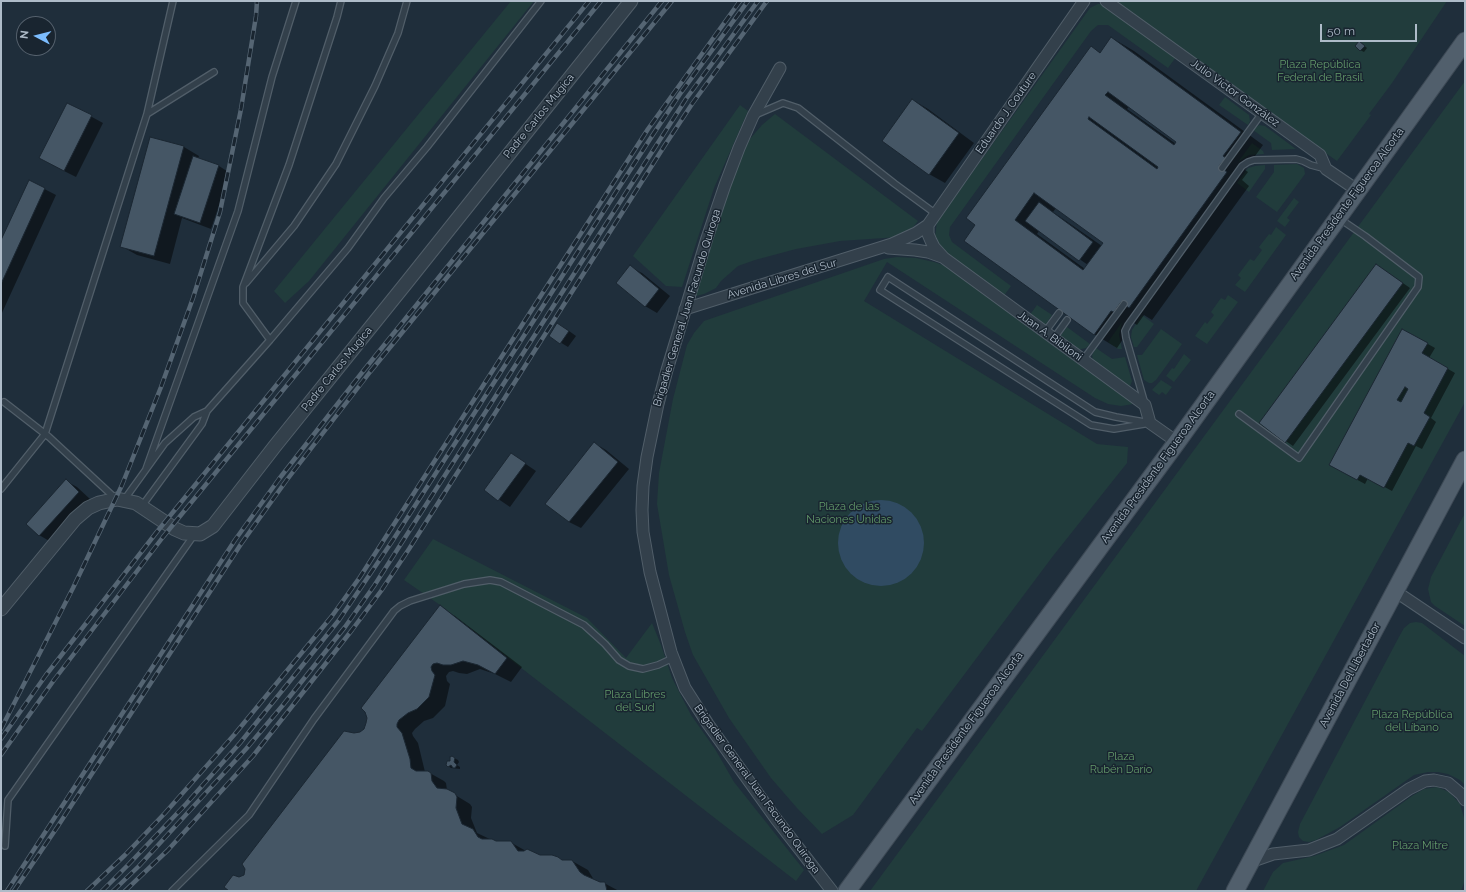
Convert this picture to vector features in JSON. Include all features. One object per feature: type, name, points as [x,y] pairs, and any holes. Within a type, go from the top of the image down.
[{"type":"main road","name":"Avenida Presidente Figueroa Alcorta","points":[[847,891],[1177,442],[1465,41]]},
{"type":"main road","name":"Avenida Del Libertador","points":[[1235,891],[1465,460]]},
{"type":"street","name":"Padre Carlos Mugica","points":[[194,534],[206,531],[221,516],[274,446],[408,282],[631,1]]},
{"type":"street","name":"Eduardo J. Couture","points":[[928,225],[1084,1]]},
{"type":"street","name":"Julio Víctor González","points":[[1106,1],[1320,155],[1326,169],[1357,190]]},
{"type":"street","name":"Brigadier General Juan Facundo Quiroga","points":[[780,68],[753,116],[725,185],[686,309],[658,404],[647,457],[643,486],[643,532],[650,572],[663,626],[673,658],[685,688],[708,724],[776,819],[832,891]]},
{"type":"street","name":"Avenida Libres del Sur","points":[[686,309],[879,248],[916,234],[928,225]]},
{"type":"street","name":"Juan A. Bibiloni","points":[[928,225],[928,234],[931,241],[934,247],[944,258],[1145,405]]},
{"type":"street","name":"Avenida Libres del Sur","points":[[879,248],[915,250],[928,252],[944,258]]},
{"type":"street","points":[[1145,405],[1150,423],[1177,442]]},
{"type":"street","points":[[1,609],[75,519],[88,508],[99,503],[120,500],[142,506],[180,532],[194,534]]},
{"type":"street","points":[[1395,591],[1465,638]]},
{"type":"street","points":[[1250,862],[1273,854],[1309,850],[1338,839],[1409,789],[1425,781],[1434,780],[1448,783],[1461,794],[1465,800]]},
{"type":"lane","points":[[1,489],[45,434],[147,114],[173,1]]},
{"type":"lane","points":[[146,469],[238,212],[272,77],[296,1]]},
{"type":"lane","points":[[270,340],[243,303],[243,287],[289,165],[341,1]]},
{"type":"lane","points":[[243,287],[294,226],[336,164],[375,86],[398,33],[407,1]]},
{"type":"lane","points":[[142,506],[202,424],[207,411],[348,248],[384,198],[427,147],[541,1]]},
{"type":"lane","points":[[147,114],[214,72]]},
{"type":"lane","points":[[753,116],[783,103],[798,108],[936,214]]},
{"type":"lane","points":[[1222,168],[1262,113]]},
{"type":"lane","points":[[1145,405],[1125,331],[1242,166],[1254,160],[1296,159],[1311,166],[1326,169]]},
{"type":"lane","points":[[1239,414],[1299,458],[1418,286],[1419,277],[1365,236],[1338,218]]},
{"type":"lane","points":[[888,277],[1095,412],[1150,423],[1114,429],[1091,425],[880,290],[888,277]]},
{"type":"lane","points":[[1083,360],[1124,304]]},
{"type":"lane","points":[[1050,335],[1059,313]]},
{"type":"lane","points":[[1050,335],[1067,320]]},
{"type":"lane","points":[[4,402],[45,434],[120,500],[165,443],[194,417],[207,411]]},
{"type":"lane","points":[[6,846],[8,800],[194,534]]},
{"type":"lane","points":[[172,891],[249,815],[314,719],[394,611],[410,601],[464,584],[490,580],[501,582],[584,625],[605,644],[619,660],[629,666],[643,669],[658,665],[673,658]]},
{"type":"green space","points":[[511,1],[534,1],[309,281],[285,303],[274,291]]},
{"type":"green space","name":"Plaza República Federal de Brasil","points":[[1108,1],[1447,1],[1392,83],[1369,114],[1371,115],[1337,161]]},
{"type":"green space","points":[[1098,4],[1102,4],[1176,57],[1168,68],[1108,25],[1098,25],[1091,31],[950,227],[949,235],[952,242],[1011,286],[1003,297],[941,250],[935,237],[937,222],[1090,8]]},
{"type":"green space","name":"Plaza Rubén Darío","points":[[1465,81],[1465,402],[1196,891],[870,891]]},
{"type":"green space","points":[[1225,97],[1249,115],[1250,121],[1248,125],[1219,105]]},
{"type":"green space","points":[[740,105],[748,111],[714,188],[682,287],[666,286],[633,256]]},
{"type":"green space","points":[[775,114],[918,221],[910,231],[899,237],[840,241],[796,249],[755,260],[738,266],[721,281],[716,288],[704,294],[692,297],[743,147],[762,125]]},
{"type":"green space","points":[[1259,125],[1265,126],[1296,149],[1272,150],[1271,143],[1253,130]]},
{"type":"green space","points":[[1252,143],[1263,151],[1264,154],[1249,155],[1238,162]]},
{"type":"green space","points":[[1297,164],[1304,168],[1305,174],[1277,212],[1256,197],[1274,172],[1274,165]]},
{"type":"green space","points":[[1265,165],[1265,169],[1249,192],[1237,183],[1248,168]]},
{"type":"green space","points":[[1294,198],[1299,202],[1287,218],[1290,220],[1285,227],[1277,221]]},
{"type":"green space","points":[[1276,227],[1286,235],[1245,292],[1235,285],[1241,278],[1238,275],[1250,259],[1254,261],[1262,250],[1259,247],[1269,234],[1271,235]]},
{"type":"green space","name":"Plaza de las Naciones Unidas","points":[[897,257],[916,258],[949,267],[1135,401],[1133,404],[1121,406],[1108,404],[1095,398],[887,262],[864,301],[1097,444],[1128,447],[1127,463],[1053,556],[922,731],[917,728],[853,815],[822,834],[771,778],[729,718],[693,655],[669,575],[657,504],[659,473],[673,399],[687,345],[694,333],[704,321],[884,259]]},
{"type":"green space","points":[[1228,295],[1238,302],[1207,344],[1195,336],[1205,322],[1207,324],[1214,315],[1211,312],[1221,298],[1225,300]]},
{"type":"green space","points":[[1037,305],[1052,315],[1044,327],[1029,316]]},
{"type":"green space","points":[[1142,315],[1154,324],[1137,347],[1134,347],[1131,337],[1132,330]]},
{"type":"green space","points":[[1122,322],[1119,335],[1122,349],[1118,349],[1108,342]]},
{"type":"green space","points":[[1067,327],[1090,344],[1086,348],[1077,350],[1059,338]]},
{"type":"green space","points":[[1161,329],[1182,344],[1156,380],[1149,383],[1144,380],[1137,355],[1142,355]]},
{"type":"green space","points":[[1096,348],[1112,359],[1125,357],[1132,381],[1130,386],[1128,387],[1093,361],[1092,355]]},
{"type":"green space","points":[[1184,354],[1191,360],[1174,382],[1166,376],[1172,368],[1174,369]]},
{"type":"green space","points":[[1161,380],[1172,387],[1166,395],[1162,392],[1159,395],[1152,390]]},
{"type":"green space","points":[[1465,513],[1465,626],[1431,602],[1428,589],[1431,577]]},
{"type":"green space","name":"Plaza Libres del Sud","points":[[433,539],[587,618],[626,658],[652,623],[672,678],[691,715],[715,749],[734,782],[804,870],[796,881],[440,605],[404,580]]},
{"type":"green space","name":"Plaza República del Líbano","points":[[1410,623],[1422,623],[1465,656],[1465,785],[1460,780],[1448,774],[1438,772],[1428,772],[1414,775],[1340,827],[1316,840],[1309,842],[1303,841],[1299,837],[1298,832],[1300,824],[1404,628]]},
{"type":"green space","name":"Plaza Mitre","points":[[1437,787],[1449,792],[1460,804],[1465,821],[1465,880],[1461,891],[1263,891],[1273,872],[1283,863],[1314,856],[1344,845],[1412,796],[1424,789]]},
{"type":"water","points":[[881,500],[897,503],[905,507],[917,519],[921,527],[924,543],[921,559],[917,567],[905,579],[897,583],[881,586],[865,583],[857,579],[845,567],[841,559],[838,543],[841,527],[845,519],[857,507],[865,503]]},
{"type":"building","points":[[1111,37],[1241,132],[1223,156],[1226,158],[1219,166],[1227,172],[1129,308],[1121,302],[1114,312],[1111,311],[1094,335],[964,241],[975,225],[966,218],[1091,46],[1100,53]],"holes":[[[1108,92],[1176,142],[1174,145],[1105,95]],[[1089,117],[1158,167],[1157,169],[1088,119]],[[1034,193],[1103,243],[1083,270],[1015,220]]]},
{"type":"building","points":[[1359,41],[1365,46],[1360,51],[1355,46]]},
{"type":"building","points":[[912,99],[959,133],[929,175],[882,141]]},
{"type":"building","points":[[67,103],[92,115],[64,171],[39,158]]},
{"type":"building","points":[[150,137],[184,146],[154,256],[120,247]]},
{"type":"building","points":[[193,156],[219,165],[200,223],[174,214]]},
{"type":"building","points":[[29,180],[45,188],[1,284],[1,240]]},
{"type":"building","points":[[1039,202],[1093,242],[1079,261],[1025,221]]},
{"type":"building","points":[[1376,264],[1403,283],[1285,443],[1259,423]]},
{"type":"building","points":[[630,265],[659,289],[645,307],[616,283]]},
{"type":"building","points":[[557,323],[569,331],[560,344],[549,336]]},
{"type":"building","points":[[1402,329],[1428,343],[1422,353],[1448,368],[1424,413],[1430,417],[1414,446],[1408,443],[1384,488],[1360,475],[1357,480],[1329,465]]},
{"type":"building","points":[[1405,387],[1408,389],[1401,402],[1397,400]]},
{"type":"building","points":[[594,442],[618,462],[569,522],[545,504]]},
{"type":"building","points":[[511,453],[526,463],[498,501],[484,490]]},
{"type":"building","points":[[66,479],[79,492],[39,536],[26,524]]},
{"type":"building","points":[[440,605],[507,658],[495,674],[478,665],[463,661],[451,665],[437,663],[433,664],[431,667],[435,675],[429,697],[417,709],[408,713],[399,720],[397,724],[397,727],[402,733],[410,759],[411,768],[416,771],[428,771],[431,773],[432,781],[437,788],[447,789],[455,793],[457,797],[456,808],[462,824],[473,829],[478,837],[496,841],[511,841],[518,851],[524,851],[527,849],[540,855],[552,855],[562,860],[572,860],[580,872],[584,875],[600,882],[605,882],[607,891],[229,891],[224,887],[233,875],[239,877],[244,875],[245,869],[242,864],[344,731],[354,733],[360,732],[364,729],[367,718],[365,712],[361,708]]},
{"type":"building","points":[[452,756],[455,758],[454,762],[457,765],[455,768],[451,765],[448,767],[446,765],[447,761],[450,761],[450,757]]},
{"type":"railway","points":[[1,729],[73,588],[122,485],[161,387],[193,298],[220,212],[241,109],[256,16],[257,1]]},
{"type":"railway","points":[[1,739],[46,675],[156,533],[589,1]]},
{"type":"railway","points":[[1,755],[54,680],[163,537],[601,1]]},
{"type":"railway","points":[[7,891],[235,540],[279,479],[364,370],[662,1]]},
{"type":"railway","points":[[14,891],[58,826],[241,544],[286,481],[370,372],[672,1]]},
{"type":"railway","points":[[87,891],[125,855],[165,813],[234,735],[332,616],[360,577],[648,129],[740,1]]},
{"type":"railway","points":[[102,891],[186,804],[240,743],[339,620],[393,540],[652,136],[680,94],[748,1]]},
{"type":"railway","points":[[113,891],[139,866],[246,749],[345,627],[374,586],[686,99],[758,1]]},
{"type":"railway","points":[[125,891],[168,850],[253,756],[381,591],[665,145],[692,104],[767,1]]}]
